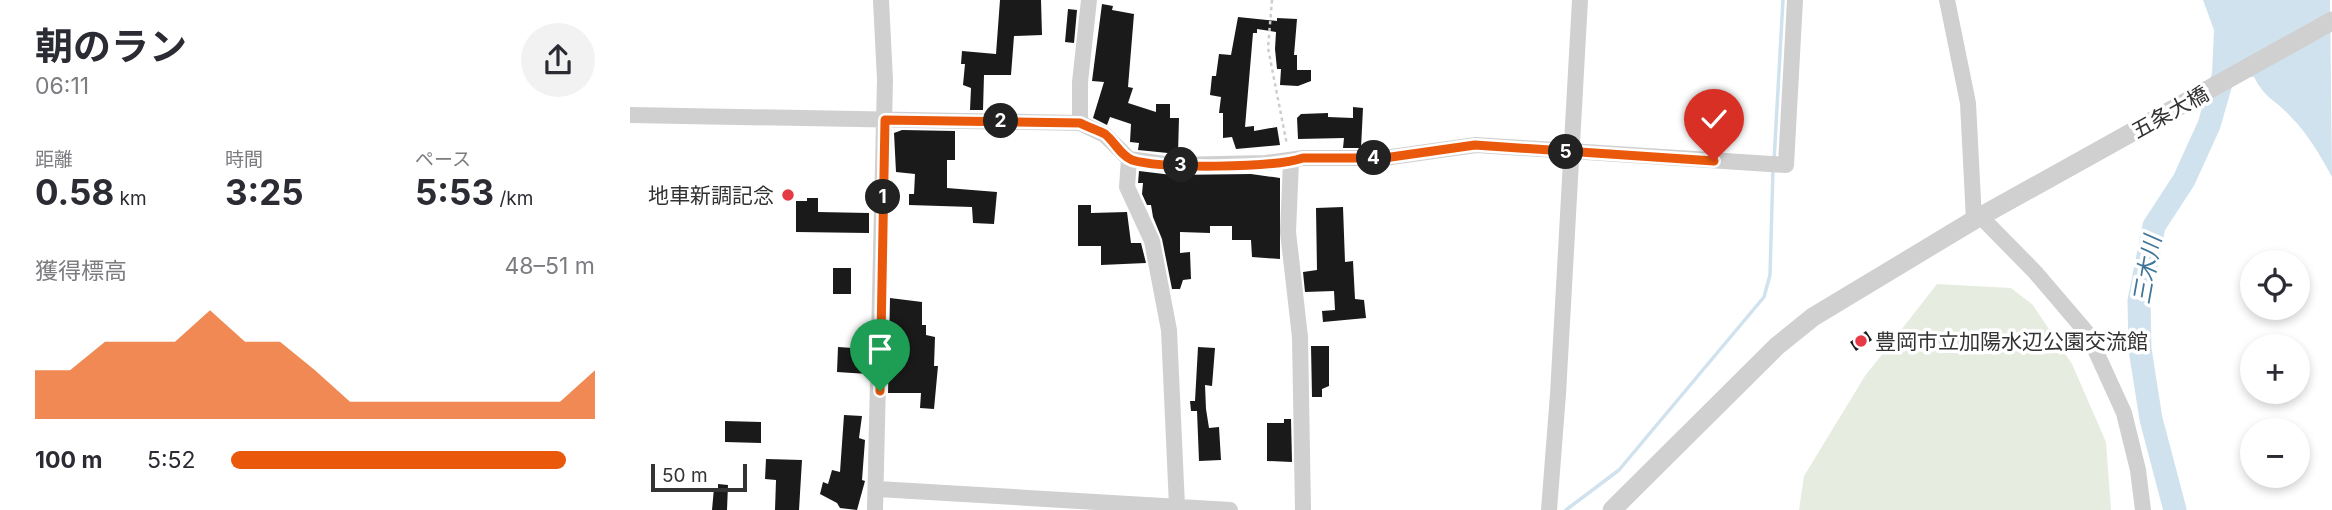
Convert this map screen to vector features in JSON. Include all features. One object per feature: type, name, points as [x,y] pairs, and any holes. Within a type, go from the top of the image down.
[{"type":"street","points":[[875,510],[885,120],[881,0]]},
{"type":"street","points":[[1080,123],[1080,82],[1088,0]]},
{"type":"street","points":[[1549,510],[1580,0]]},
{"type":"street","points":[[630,115],[1080,123],[1105,135],[1129,159],[1172,165],[1291,162],[1303,158],[1384,158],[1475,145],[1786,165],[1795,0]]},
{"type":"street","points":[[1947,0],[1968,103],[1978,219],[2035,272],[2088,334],[2124,413],[2138,470],[2143,510]]},
{"type":"street","name":"五条大橋","points":[[1612,510],[1777,346],[1812,317],[1978,219],[2332,21]]},
{"type":"street","points":[[1129,159],[1126,187],[1152,241],[1169,330],[1177,506]]},
{"type":"street","points":[[1291,162],[1289,232],[1300,337],[1303,510]]},
{"type":"street","points":[[877,489],[1110,507],[1177,506],[1230,510]]},
{"type":"path","points":[[1272,0],[1268,48],[1291,162]]},
{"type":"shaded area","points":[[1937,284],[2011,288],[2033,305],[2072,364],[2106,442],[2111,510],[1799,510],[1804,476],[1865,376]]},
{"type":"water","points":[[2203,0],[2330,0],[2332,177],[2303,130],[2267,95],[2254,77],[2212,74],[2214,30]]},
{"type":"building","points":[[1000,0],[1041,0],[1042,35],[1014,36],[1011,75],[984,75],[983,110],[970,110],[971,88],[963,85],[965,64],[961,64],[962,51],[996,54]]},
{"type":"building","points":[[1102,4],[1113,6],[1112,10],[1134,14],[1128,87],[1133,88],[1128,103],[1156,112],[1156,104],[1170,104],[1170,118],[1179,118],[1178,154],[1138,150],[1139,143],[1130,142],[1131,124],[1110,117],[1107,125],[1093,118],[1104,82],[1092,81]]},
{"type":"building","points":[[1068,9],[1077,10],[1074,43],[1065,42]]},
{"type":"building","points":[[1238,17],[1277,21],[1277,18],[1297,19],[1294,55],[1297,55],[1297,70],[1311,70],[1311,81],[1298,86],[1280,85],[1281,69],[1277,69],[1275,49],[1276,32],[1257,29],[1257,33],[1253,33],[1245,127],[1254,126],[1254,131],[1277,127],[1280,145],[1236,149],[1232,137],[1223,138],[1223,113],[1219,113],[1221,97],[1210,95],[1212,76],[1216,76],[1219,54],[1231,55]]},
{"type":"building","points":[[1353,107],[1363,108],[1361,148],[1343,148],[1344,138],[1298,139],[1297,118],[1301,114],[1328,113],[1328,117],[1353,118]]},
{"type":"building","points":[[902,130],[955,131],[955,160],[947,160],[947,188],[997,192],[994,224],[973,223],[972,207],[909,205],[909,194],[914,194],[915,174],[896,172],[894,133]]},
{"type":"building","points":[[1139,171],[1172,175],[1251,174],[1280,178],[1280,259],[1252,257],[1251,240],[1232,240],[1232,226],[1210,226],[1210,233],[1180,232],[1180,253],[1190,252],[1191,279],[1183,280],[1180,289],[1172,289],[1162,239],[1151,205],[1147,205],[1142,194],[1143,183],[1138,183]]},
{"type":"building","points":[[807,198],[818,198],[818,212],[869,213],[869,233],[796,232],[796,201],[807,201]]},
{"type":"building","points":[[1078,205],[1091,205],[1091,213],[1127,212],[1131,243],[1141,243],[1146,263],[1101,265],[1101,246],[1078,246]]},
{"type":"building","points":[[1343,207],[1345,262],[1353,261],[1355,299],[1364,300],[1366,318],[1323,322],[1322,311],[1335,310],[1334,291],[1305,292],[1303,272],[1317,270],[1316,208]]},
{"type":"building","points":[[833,268],[851,268],[851,294],[833,294]]},
{"type":"building","points":[[890,298],[922,302],[922,325],[926,325],[926,335],[935,337],[934,366],[938,366],[934,409],[920,408],[921,393],[888,393]]},
{"type":"building","name":"豊岡市立加陽水辺公園交流館","points":[[1866,331],[1872,340],[1856,351],[1850,342]]},
{"type":"building","points":[[1311,346],[1329,346],[1329,386],[1322,389],[1322,397],[1312,397]]},
{"type":"building","points":[[838,347],[868,349],[868,374],[837,372]]},
{"type":"building","points":[[1198,347],[1215,348],[1212,386],[1205,385],[1206,409],[1209,428],[1219,427],[1221,460],[1199,461],[1197,411],[1191,411],[1190,401],[1195,401]]},
{"type":"building","points":[[844,415],[862,416],[859,438],[865,440],[862,480],[865,481],[857,510],[840,508],[837,503],[820,494],[823,482],[828,484],[832,470],[840,472]]},
{"type":"building","points":[[1284,419],[1291,419],[1292,462],[1267,461],[1267,423],[1284,423]]},
{"type":"building","points":[[725,421],[761,422],[761,443],[725,442]]},
{"type":"building","points":[[766,459],[802,460],[799,510],[775,510],[776,480],[765,479]]},
{"type":"building","points":[[718,484],[728,485],[727,510],[712,510],[714,488],[718,488]]},
{"type":"waterway","points":[[1774,161],[1783,0]]},
{"type":"waterway","name":"三木川","points":[[2175,510],[2151,419],[2140,349],[2139,301],[2154,226],[2184,180],[2209,125],[2226,66]]},
{"type":"waterway","points":[[1566,510],[1619,470],[1764,297],[1770,275],[1773,169]]},
{"type":"place","name":"地車新調記念","points":[[788,195]]},
{"type":"place","name":"豊岡市立加陽水辺公園交流館","points":[[1861,341]]},
{"type":"route","points":[[880,391],[885,120],[1080,123],[1105,135],[1129,159],[1172,165],[1291,162],[1303,158],[1384,158],[1475,145],[1714,161]]}]
